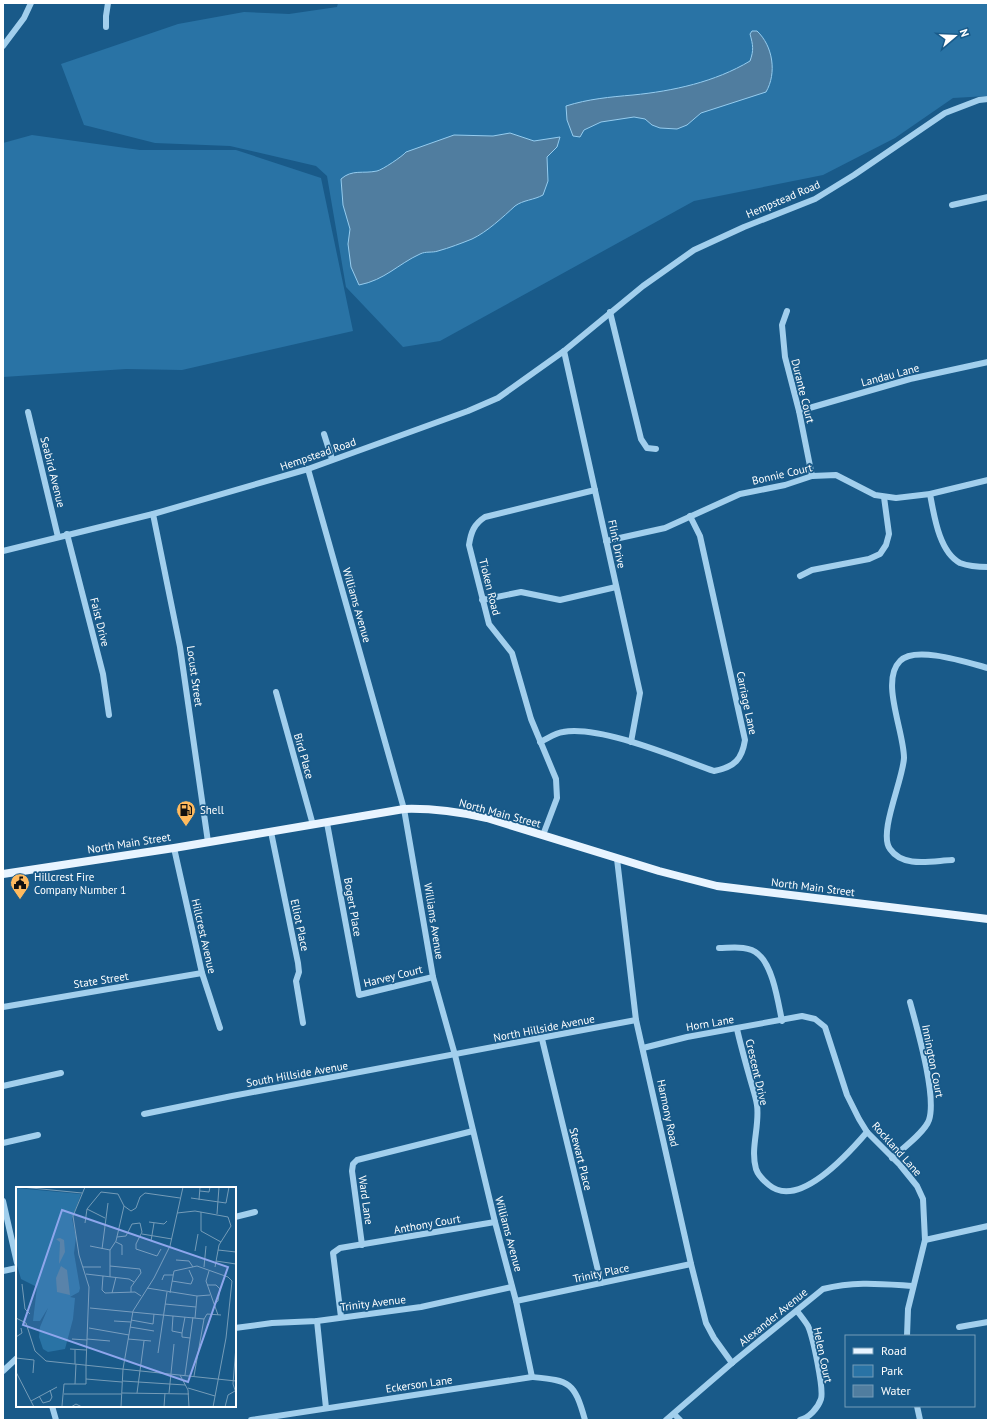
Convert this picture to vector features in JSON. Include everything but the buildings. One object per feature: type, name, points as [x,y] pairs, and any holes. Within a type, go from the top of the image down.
[{"type":"main road","name":"North Main Street","points":[[3,874],[174,848],[404,809],[444,810],[465,813],[543,835],[692,881],[717,886],[988,919]]},
{"type":"street","points":[[3,46],[24,18],[31,3]]},
{"type":"street","points":[[106,28],[108,3]]},
{"type":"street","name":"Hempstead Road","points":[[3,551],[153,514],[308,469],[468,411],[498,398],[564,351],[643,286],[700,247],[744,227],[815,199],[854,175],[945,113],[979,100],[988,99]]},
{"type":"street","points":[[952,206],[988,196]]},
{"type":"street","name":"Durante Court","points":[[787,310],[782,325],[785,358],[799,411],[812,476]]},
{"type":"street","points":[[610,312],[641,439],[647,448],[656,449]]},
{"type":"street","name":"Flint Drive","points":[[564,351],[640,693],[631,742]]},
{"type":"street","name":"Landau Lane","points":[[799,411],[910,379],[988,362]]},
{"type":"street","name":"Seabird Avenue","points":[[28,412],[58,537]]},
{"type":"street","points":[[324,434],[332,460]]},
{"type":"street","name":"Williams Avenue","points":[[308,469],[404,809],[433,977],[455,1055],[494,1222],[516,1301],[532,1377]]},
{"type":"street","name":"Bonnie Court","points":[[606,541],[665,528],[740,494],[785,485],[812,476],[836,475],[875,495],[896,498],[930,494],[988,480]]},
{"type":"street","name":"Tioken Road","points":[[543,835],[557,798],[556,779],[531,719],[512,653],[489,624],[469,545],[471,533],[477,522],[485,517],[595,490]]},
{"type":"street","points":[[930,494],[936,525],[946,548],[960,563],[988,567]]},
{"type":"street","points":[[800,576],[812,570],[869,560],[880,554],[886,545],[889,534],[884,497]]},
{"type":"street","name":"Locust Street","points":[[153,514],[180,647],[208,842]]},
{"type":"street","name":"Carriage Lane","points":[[540,742],[561,732],[584,730],[631,742],[714,771],[725,769],[733,765],[743,753],[745,740],[700,536],[690,516]]},
{"type":"street","name":"Faist Drive","points":[[67,534],[103,674],[109,715]]},
{"type":"street","points":[[482,600],[521,592],[560,600],[616,587]]},
{"type":"street","points":[[952,860],[910,862],[896,857],[888,847],[886,836],[887,826],[900,783],[904,758],[903,739],[891,683],[892,672],[901,660],[913,655],[924,654],[988,668]]},
{"type":"street","name":"Bird Place","points":[[276,692],[313,825]]},
{"type":"street","name":"Bogert Place","points":[[327,823],[359,996]]},
{"type":"street","name":"Elliot Place","points":[[271,832],[298,963],[299,972],[296,981],[303,1023]]},
{"type":"street","name":"Hillcrest Avenue","points":[[174,848],[202,973],[220,1028]]},
{"type":"street","name":"Harmony Road","points":[[617,859],[636,1020],[691,1264],[706,1323],[714,1338],[732,1363]]},
{"type":"street","points":[[719,948],[741,947],[758,954],[769,970],[782,1020]]},
{"type":"street","name":"State Street","points":[[3,1007],[202,973]]},
{"type":"street","name":"Harvey Court","points":[[359,996],[433,977]]},
{"type":"street","name":"Innington Court","points":[[892,1158],[929,1121],[931,1107],[921,1044],[910,1002]]},
{"type":"street","name":"Rockland Lane","points":[[782,1020],[802,1016],[815,1019],[825,1027],[847,1095],[867,1132],[917,1186],[923,1199],[925,1240],[908,1309],[907,1335]]},
{"type":"street","name":"North Hillside Avenue","points":[[455,1055],[636,1020]]},
{"type":"street","name":"Horn Lane","points":[[643,1048],[687,1037],[782,1020]]},
{"type":"street","name":"Crescent Drive","points":[[737,1029],[757,1106],[755,1136],[756,1170],[764,1181],[775,1190],[792,1191],[809,1184],[831,1169],[867,1132]]},
{"type":"street","name":"Stewart Place","points":[[542,1039],[601,1283]]},
{"type":"street","name":"South Hillside Avenue","points":[[144,1114],[232,1096],[455,1055]]},
{"type":"street","points":[[3,1086],[61,1073]]},
{"type":"street","name":"Ward Lane","points":[[362,1245],[352,1171],[353,1164],[357,1160],[473,1131]]},
{"type":"street","points":[[3,1143],[38,1135]]},
{"type":"street","points":[[3,1201],[16,1259]]},
{"type":"street","points":[[236,1217],[255,1212]]},
{"type":"street","name":"Anthony Court","points":[[362,1245],[494,1222]]},
{"type":"street","points":[[925,1240],[988,1226]]},
{"type":"street","points":[[341,1318],[333,1253],[340,1248],[362,1245]]},
{"type":"street","name":"Trinity Place","points":[[516,1301],[691,1264]]},
{"type":"street","points":[[3,1271],[16,1268]]},
{"type":"street","name":"Alexander Avenue","points":[[666,1420],[732,1363],[823,1289],[842,1284],[859,1282],[913,1286]]},
{"type":"street","name":"Trinity Avenue","points":[[236,1328],[272,1323],[317,1321],[421,1307],[512,1287]]},
{"type":"street","name":"Helen Court","points":[[797,1311],[808,1326],[821,1383],[821,1399],[806,1419],[800,1420]]},
{"type":"street","points":[[317,1321],[326,1408]]},
{"type":"street","points":[[959,1327],[988,1322]]},
{"type":"street","points":[[3,1371],[16,1359]]},
{"type":"street","name":"Eckerson Lane","points":[[251,1420],[532,1377],[560,1380],[573,1389],[580,1401],[585,1420]]},
{"type":"street","points":[[52,1407],[56,1420]]},
{"type":"street","points":[[917,1407],[920,1420]]},
{"type":"street","points":[[674,1414],[680,1420]]},
{"type":"green space","points":[[338,3],[988,3],[988,96],[953,98],[895,138],[823,175],[694,201],[440,341],[403,347],[346,287],[327,176],[316,166],[230,146],[155,143],[84,125],[61,64],[178,24],[244,12],[289,14],[337,7]]},
{"type":"green space","points":[[32,135],[140,150],[236,150],[321,178],[353,331],[182,370],[126,369],[3,377],[3,143]]},
{"type":"water","points":[[752,31],[757,31],[767,44],[772,60],[771,77],[766,92],[701,113],[687,125],[677,129],[660,128],[652,125],[645,119],[634,117],[601,122],[584,130],[580,137],[573,136],[567,120],[566,106],[599,99],[663,91],[723,75],[750,61],[753,51],[750,34]]},
{"type":"water","points":[[510,133],[534,141],[560,137],[557,147],[547,157],[548,181],[543,195],[518,204],[489,228],[472,239],[436,252],[420,254],[384,276],[359,285],[351,267],[348,244],[350,229],[343,205],[341,179],[349,174],[380,170],[397,160],[406,152],[454,135],[493,136]]},
{"type":"place","name":"Shell","points":[[186,827]]},
{"type":"place","name":"Hillcrest Fire Company Number 1","points":[[20,900]]}]
